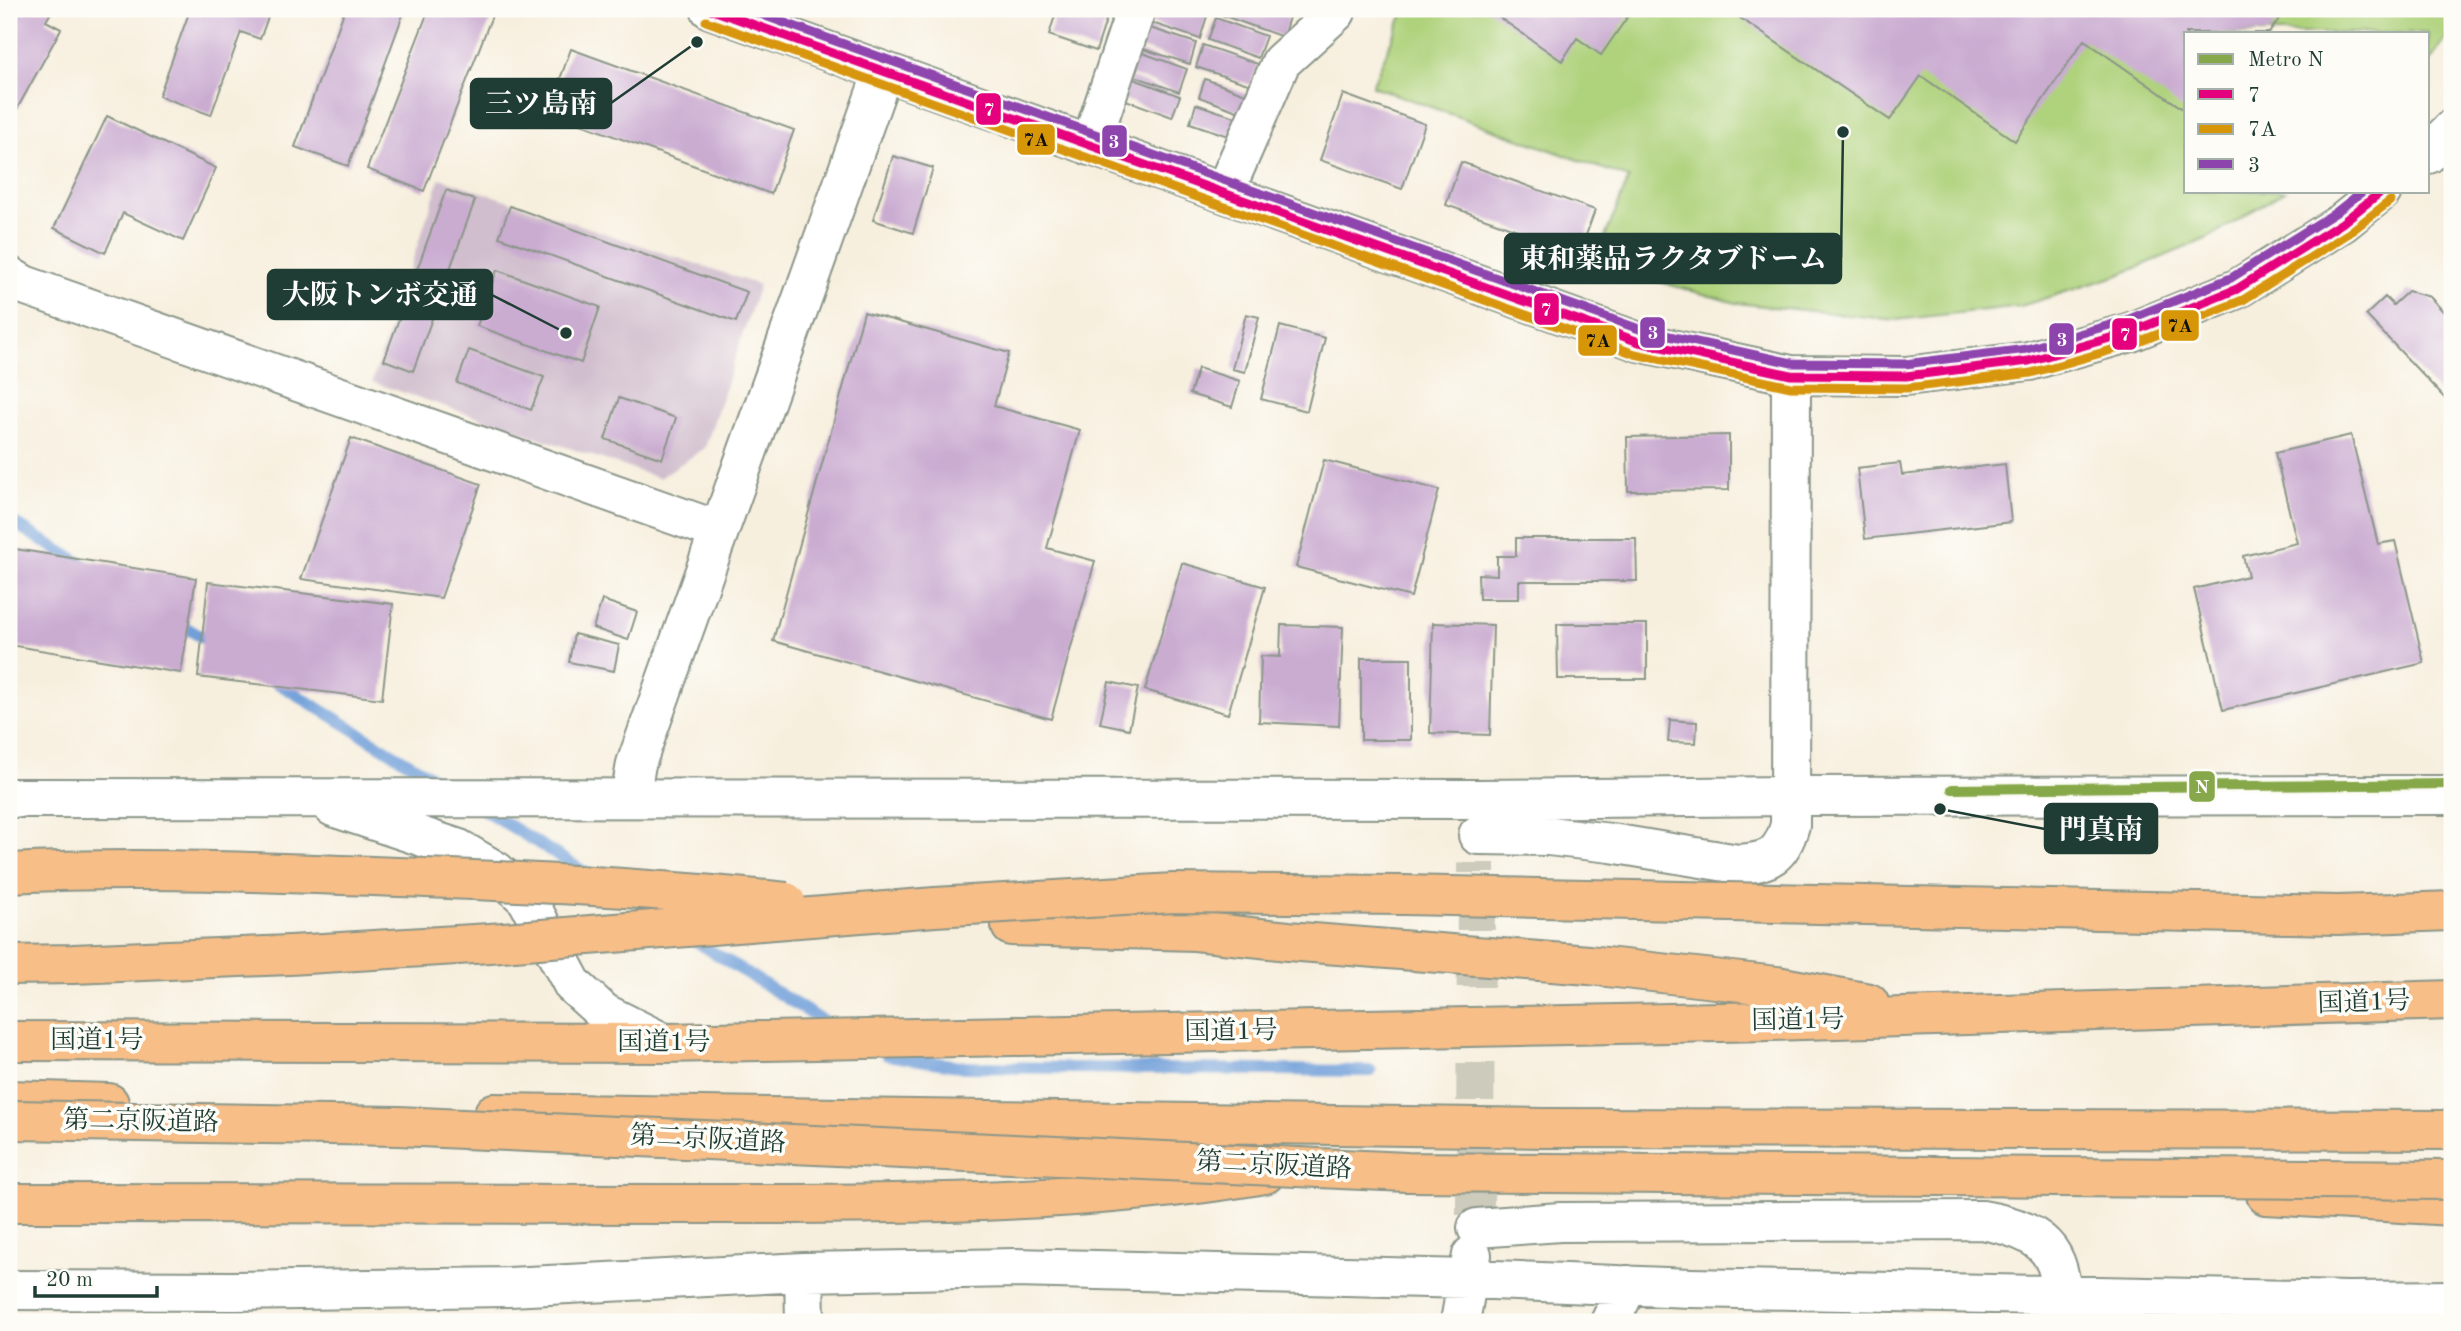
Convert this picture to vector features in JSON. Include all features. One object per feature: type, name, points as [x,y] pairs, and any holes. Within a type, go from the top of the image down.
[{"type":"highway","points":[[9,873],[249,872],[459,879],[700,893],[1011,926],[1195,931],[1589,965],[1763,984],[1939,1017]]},
{"type":"highway","points":[[9,965],[410,948],[935,907],[1174,893],[1403,895],[2338,915],[2452,911]]},
{"type":"highway","name":"国道1号","points":[[9,1041],[664,1043],[1939,1017],[2452,1000]]},
{"type":"highway","points":[[9,1100],[501,1113],[1544,1128],[2452,1130]]},
{"type":"highway","name":"第二京阪道路","points":[[9,1120],[398,1126],[1406,1172],[1939,1175]]},
{"type":"highway","points":[[9,1203],[843,1204],[1031,1199],[1203,1184],[1544,1128]]},
{"type":"highway","points":[[1939,1175],[2452,1180]]},
{"type":"highway","points":[[1939,1175],[2452,1206]]},
{"type":"street","points":[[710,9],[1639,342],[1791,375],[1906,376],[2015,363],[2131,332],[2237,289],[2342,223],[2381,192]]},
{"type":"street","points":[[1090,146],[1136,9]]},
{"type":"street","points":[[1224,193],[1281,62],[1336,12]]},
{"type":"street","points":[[630,798],[636,764],[883,72]]},
{"type":"street","points":[[2430,152],[2452,129]]},
{"type":"street","points":[[9,276],[24,285],[718,530]]},
{"type":"street","points":[[9,798],[630,798],[1548,836],[1611,843],[1738,864],[1756,863],[1774,856],[1785,843],[1790,825],[1791,375]]},
{"type":"street","points":[[1477,832],[1790,796],[2452,796]]},
{"type":"street","points":[[308,798],[460,849],[496,872],[527,899],[573,985],[604,1013],[664,1043]]},
{"type":"street","points":[[1460,1322],[1476,1222],[1982,1220],[2008,1225],[2030,1234],[2048,1247],[2058,1266],[2063,1308]]},
{"type":"street","points":[[9,1290],[234,1307],[509,1287],[804,1272],[1015,1268],[1628,1285],[2063,1308],[2452,1300]]},
{"type":"street","points":[[804,1272],[805,1322]]},
{"type":"street","points":[[1610,1322],[1628,1285]]},
{"type":"shaded area","points":[[440,178],[759,285],[705,448],[659,478],[372,382]]},
{"type":"green space","points":[[1405,9],[2452,9],[2452,32],[2430,60],[2430,32],[2184,32],[2184,192],[2283,192],[2208,238],[2119,275],[2021,306],[1896,320],[1736,303],[1594,264],[1629,178],[1372,86]]},
{"type":"building","points":[[9,9],[53,9],[46,21],[61,29],[17,109],[9,104]]},
{"type":"building","points":[[208,9],[271,9],[260,39],[241,32],[211,115],[159,96],[190,10],[205,15]]},
{"type":"building","points":[[345,9],[405,9],[348,166],[295,147]]},
{"type":"building","points":[[429,9],[483,9],[493,13],[424,191],[367,169]]},
{"type":"building","points":[[1057,9],[1085,9],[1107,17],[1096,51],[1049,35]]},
{"type":"building","points":[[1150,9],[1185,9],[1207,16],[1200,39],[1146,21]]},
{"type":"building","points":[[1217,9],[1266,9],[1289,17],[1283,37],[1216,13]]},
{"type":"building","points":[[1487,9],[1633,9],[1601,55],[1577,38],[1562,61]]},
{"type":"building","points":[[1727,9],[2286,9],[2270,32],[2184,32],[2184,110],[2084,40],[2015,141],[1921,76],[1890,120]]},
{"type":"building","points":[[1216,18],[1266,36],[1258,58],[1208,40]]},
{"type":"building","points":[[1144,26],[1196,43],[1190,64],[1137,47]]},
{"type":"building","points":[[1203,45],[1258,64],[1251,85],[1196,67]]},
{"type":"building","points":[[571,49],[794,130],[771,194],[548,112]]},
{"type":"building","points":[[1137,51],[1187,69],[1179,92],[1128,74]]},
{"type":"building","points":[[1131,78],[1180,96],[1172,117],[1123,99]]},
{"type":"building","points":[[1205,79],[1251,96],[1245,114],[1199,97]]},
{"type":"building","points":[[1343,94],[1425,124],[1402,189],[1320,160]]},
{"type":"building","points":[[1196,104],[1244,120],[1237,139],[1190,123]]},
{"type":"building","points":[[107,116],[216,168],[183,241],[123,213],[105,253],[54,228]]},
{"type":"building","points":[[893,156],[933,168],[913,233],[873,220]]},
{"type":"building","points":[[1461,162],[1595,210],[1580,252],[1446,205]]},
{"type":"building","points":[[446,190],[475,200],[413,371],[384,360]]},
{"type":"building","points":[[510,206],[747,292],[736,322],[499,237]]},
{"type":"building","points":[[497,270],[600,307],[581,363],[477,326]]},
{"type":"building","points":[[2408,291],[2430,297],[2452,321],[2452,406],[2366,315],[2385,297],[2393,305]]},
{"type":"building","points":[[864,312],[1009,353],[994,406],[1080,430],[1047,548],[1095,561],[1051,719],[773,641]]},
{"type":"building","points":[[1246,314],[1259,317],[1245,372],[1232,369]]},
{"type":"building","points":[[1280,326],[1325,338],[1307,411],[1261,399]]},
{"type":"building","points":[[469,350],[544,377],[531,410],[457,383]]},
{"type":"building","points":[[1198,368],[1240,381],[1232,407],[1190,394]]},
{"type":"building","points":[[619,398],[676,418],[662,459],[605,439]]},
{"type":"building","points":[[1729,435],[1729,490],[1628,491],[1627,437]]},
{"type":"building","points":[[2351,435],[2378,544],[2395,541],[2424,663],[2223,710],[2194,589],[2248,576],[2243,556],[2297,543],[2275,453]]},
{"type":"building","points":[[351,438],[481,484],[441,598],[301,579]]},
{"type":"building","points":[[1324,460],[1439,490],[1411,597],[1296,567]]},
{"type":"building","points":[[1900,463],[1902,475],[2005,464],[2011,522],[1865,539],[1857,468]]},
{"type":"building","points":[[1516,538],[1636,538],[1637,581],[1519,581],[1519,599],[1479,599],[1478,574],[1497,575],[1497,556],[1516,556]]},
{"type":"building","points":[[9,548],[196,578],[181,673],[9,645]]},
{"type":"building","points":[[1182,563],[1265,587],[1228,714],[1145,690]]},
{"type":"building","points":[[208,582],[393,604],[382,699],[198,677]]},
{"type":"building","points":[[602,600],[637,612],[628,640],[593,628]]},
{"type":"building","points":[[1433,623],[1493,625],[1490,735],[1430,733]]},
{"type":"building","points":[[1557,624],[1647,624],[1647,679],[1558,679]]},
{"type":"building","points":[[1281,625],[1343,627],[1339,726],[1259,722],[1261,656],[1280,657]]},
{"type":"building","points":[[574,634],[619,645],[614,671],[569,662]]},
{"type":"building","points":[[1361,658],[1411,658],[1411,740],[1361,740]]},
{"type":"building","points":[[1109,682],[1138,688],[1129,729],[1100,723]]},
{"type":"building","points":[[1670,720],[1697,722],[1696,743],[1668,742]]},
{"type":"waterway","points":[[9,520],[83,565]]},
{"type":"waterway","points":[[173,620],[215,645]]},
{"type":"waterway","points":[[269,678],[448,787]]},
{"type":"waterway","points":[[484,810],[588,874]]},
{"type":"waterway","points":[[689,937],[837,1030]]},
{"type":"waterway","points":[[887,1055],[965,1067],[1371,1071]]},
{"type":"tunnel","points":[[1475,1215],[1476,863]]},
{"type":"metro line","name":"N","points":[[1952,789],[2452,784]]},
{"type":"transit line","name":"7","points":[[710,9],[1639,342],[1791,375],[1906,376],[2029,361],[2131,332],[2237,289],[2342,223],[2381,192]]},
{"type":"transit line","name":"3","points":[[746,9],[1642,330],[1792,363],[1905,364],[2027,349],[2127,320],[2231,278],[2335,213],[2362,192]]},
{"type":"transit line","name":"7A","points":[[706,21],[1635,354],[1791,387],[1907,388],[2031,373],[2136,343],[2243,300],[2349,233],[2390,201]]},
{"type":"place","name":"三ツ島南","points":[[697,42]]},
{"type":"place","name":"東和薬品ラクタブドーム","points":[[1843,132]]},
{"type":"place","name":"大阪トンボ交通","points":[[566,333]]},
{"type":"place","name":"門真南","points":[[1940,809]]}]
